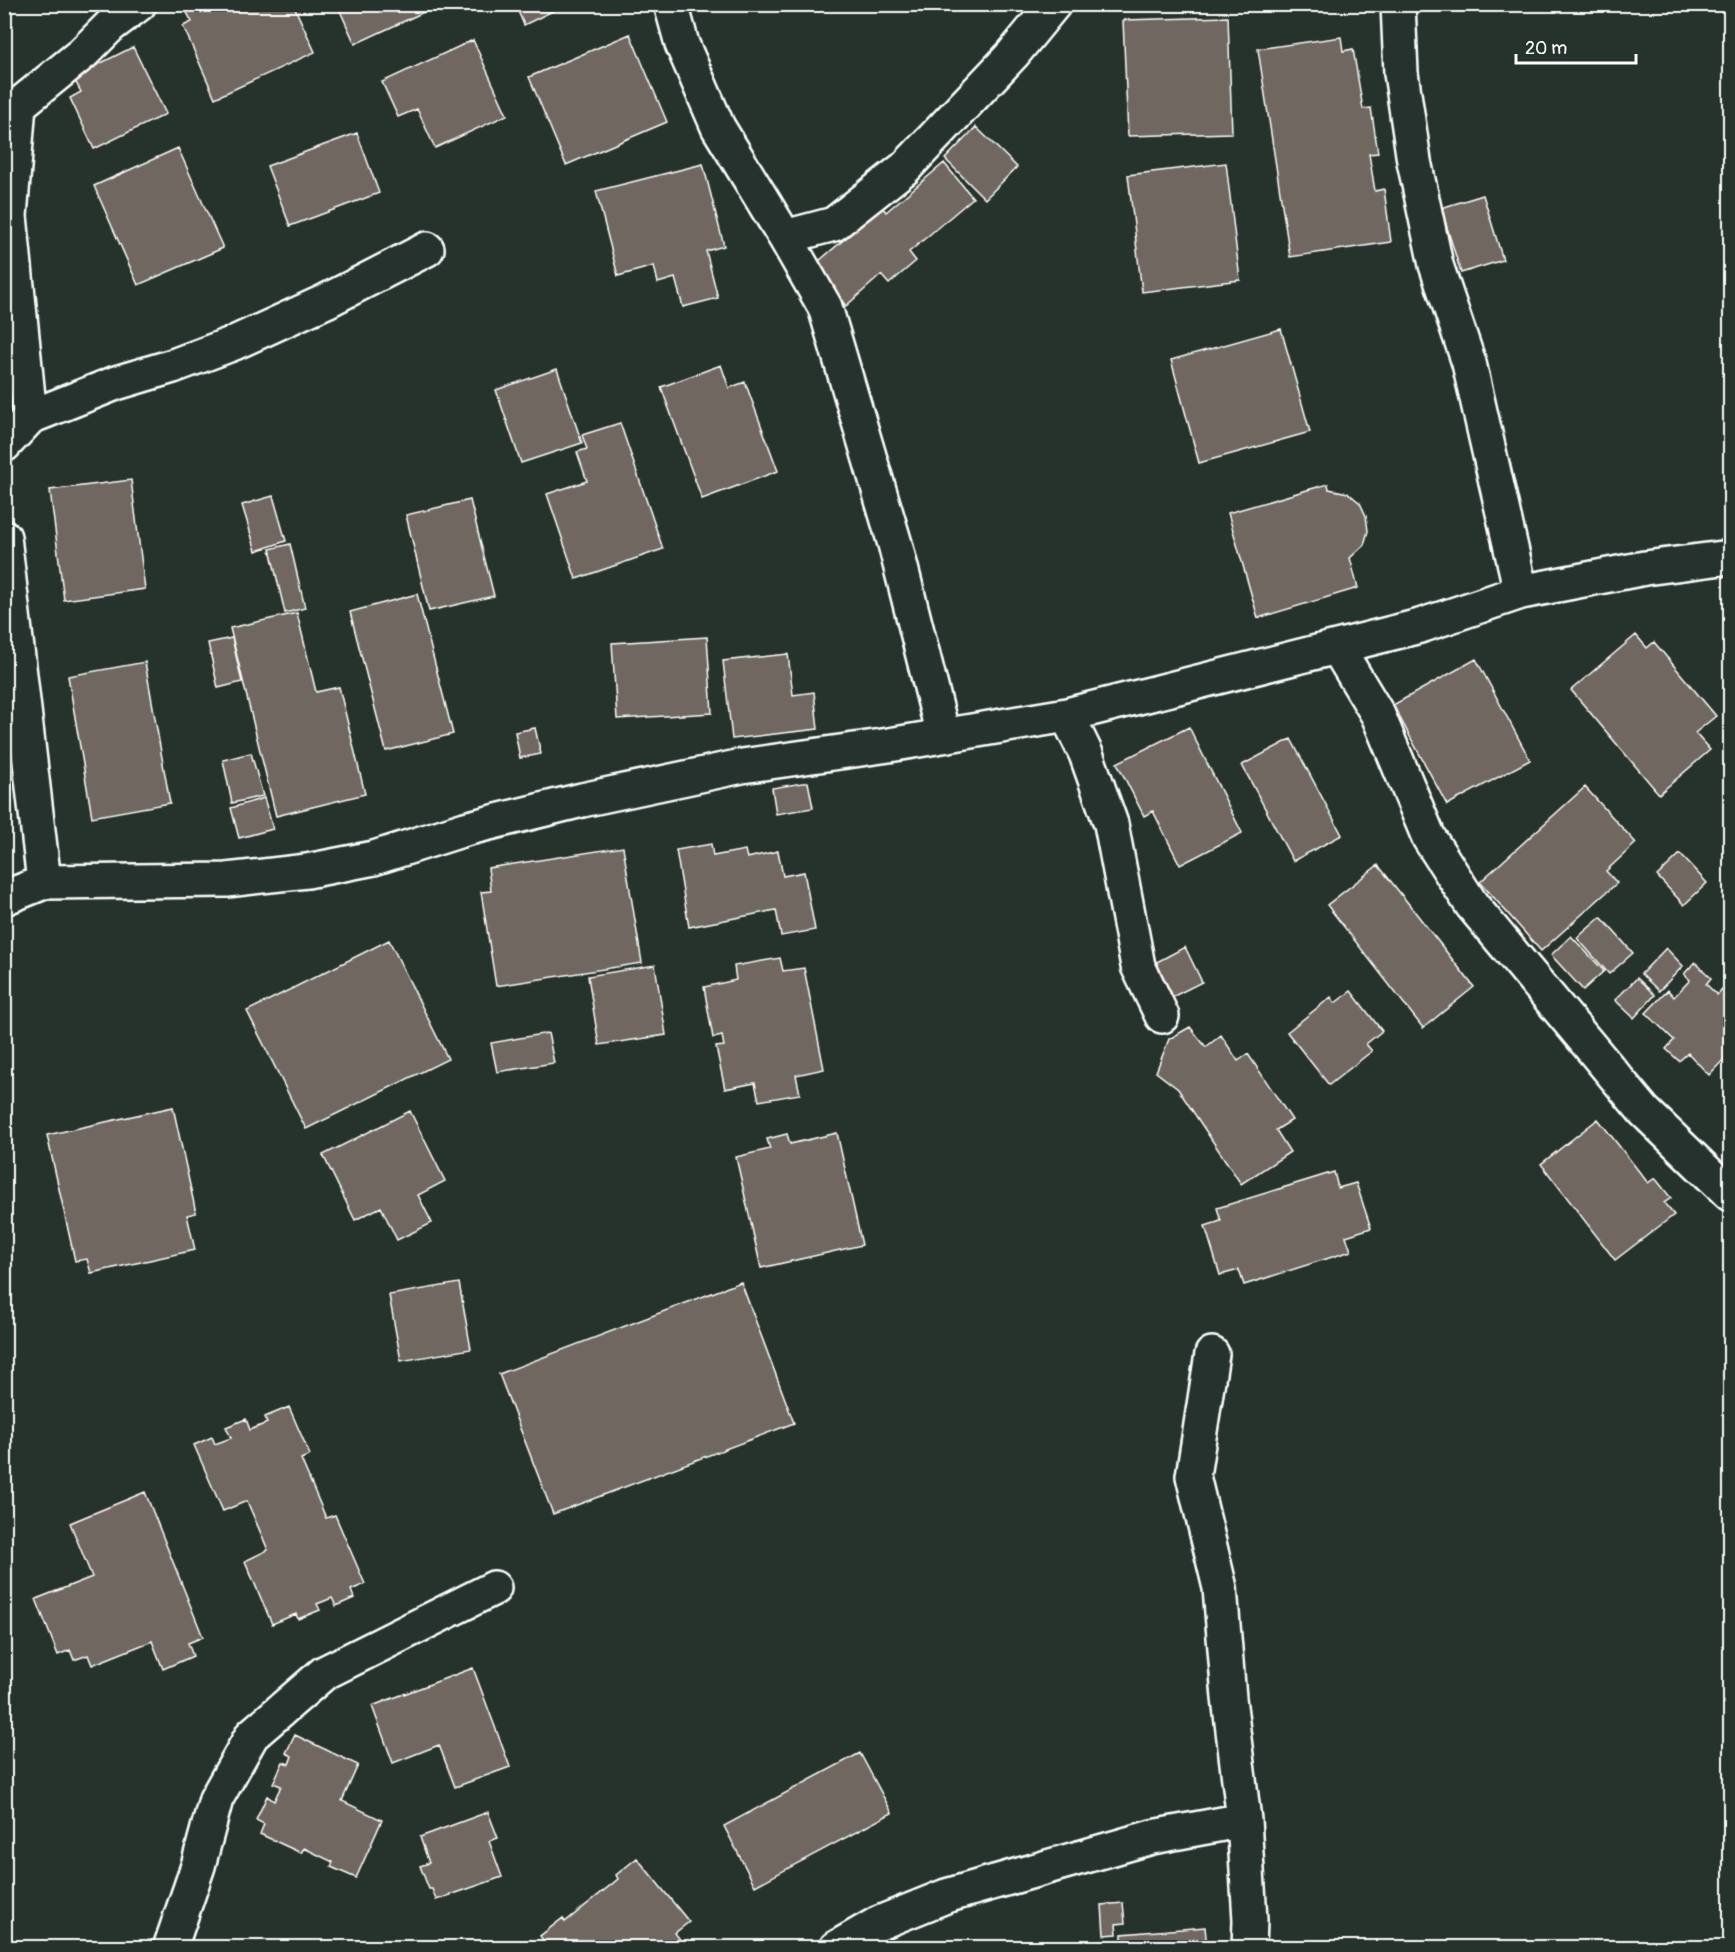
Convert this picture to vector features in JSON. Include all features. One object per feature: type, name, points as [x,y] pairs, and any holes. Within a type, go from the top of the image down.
[{"type":"street","points":[[30,417],[10,216],[19,105],[83,53],[111,25],[139,4]]},
{"type":"street","points":[[670,4],[682,44],[718,127],[786,237],[825,308],[895,544],[944,735]]},
{"type":"street","points":[[786,237],[834,224],[905,168],[1013,54],[1054,4]]},
{"type":"street","points":[[1398,4],[1401,73],[1414,161],[1436,265],[1469,363],[1521,592]]},
{"type":"street","points":[[4,445],[30,417],[116,383],[173,366],[234,343],[326,301],[427,249]]},
{"type":"street","points":[[4,537],[44,882]]},
{"type":"street","points":[[4,898],[44,882],[227,880],[307,871],[374,858],[465,829],[582,800],[742,766],[890,745],[1067,715],[1420,626],[1521,592],[1645,568],[1731,557]]},
{"type":"street","points":[[1337,647],[1378,715],[1429,838],[1472,905],[1644,1111],[1731,1194]]},
{"type":"street","points":[[1067,715],[1086,754],[1111,824],[1138,966],[1162,1016]]},
{"type":"street","points":[[1212,1354],[1192,1476],[1220,1588],[1229,1698],[1244,1820],[1250,1920],[1249,1947]]},
{"type":"street","points":[[170,1947],[198,1866],[216,1799],[252,1735],[324,1673],[494,1588]]},
{"type":"street","points":[[836,1947],[879,1923],[946,1896],[1152,1837],[1244,1820]]},
{"type":"building","points":[[189,4],[293,4],[315,52],[215,98],[183,26],[192,22],[184,7]]},
{"type":"building","points":[[337,4],[441,4],[355,44]]},
{"type":"building","points":[[515,4],[567,4],[524,25]]},
{"type":"building","points":[[1228,17],[1232,133],[1128,136],[1123,20]]},
{"type":"building","points":[[630,34],[667,122],[566,165],[529,77]]},
{"type":"building","points":[[1341,37],[1343,51],[1353,49],[1363,109],[1371,108],[1378,153],[1369,154],[1375,191],[1384,189],[1391,242],[1290,257],[1258,49]]},
{"type":"building","points":[[473,40],[507,115],[435,148],[417,109],[398,117],[382,82]]},
{"type":"building","points":[[133,47],[166,114],[94,149],[70,98],[81,92],[73,77]]},
{"type":"building","points":[[976,127],[1017,167],[985,199],[945,159]]},
{"type":"building","points":[[357,133],[379,193],[290,226],[267,166]]},
{"type":"building","points":[[178,148],[223,248],[138,285],[94,186]]},
{"type":"building","points":[[944,163],[973,198],[909,252],[916,261],[889,284],[881,275],[846,306],[813,266],[882,207],[886,212]]},
{"type":"building","points":[[1226,163],[1240,280],[1142,292],[1128,175]]},
{"type":"building","points":[[703,164],[724,246],[706,251],[718,298],[683,307],[675,278],[658,283],[654,266],[618,276],[596,191]]},
{"type":"building","points":[[1483,195],[1503,260],[1461,273],[1441,208]]},
{"type":"building","points":[[1281,329],[1310,432],[1199,463],[1171,360]]},
{"type":"building","points":[[721,365],[729,388],[745,382],[778,471],[702,499],[661,387]]},
{"type":"building","points":[[557,369],[582,443],[521,463],[496,390]]},
{"type":"building","points":[[620,423],[663,549],[576,579],[547,494],[587,481],[577,452],[587,449],[582,435]]},
{"type":"building","points":[[131,480],[145,589],[64,600],[50,490]]},
{"type":"building","points":[[1328,484],[1329,489],[1348,493],[1360,503],[1366,516],[1368,531],[1364,545],[1350,558],[1358,588],[1258,618],[1228,513]]},
{"type":"building","points":[[273,496],[286,541],[256,551],[242,505]]},
{"type":"building","points":[[470,500],[494,596],[429,611],[406,515]]},
{"type":"building","points":[[290,544],[305,608],[285,613],[270,549]]},
{"type":"building","points":[[417,594],[453,734],[386,751],[350,612]]},
{"type":"building","points":[[297,613],[316,692],[339,687],[365,794],[276,816],[230,628]]},
{"type":"building","points":[[1636,635],[1647,648],[1654,642],[1716,716],[1695,733],[1710,750],[1659,794],[1571,690]]},
{"type":"building","points":[[707,637],[712,713],[617,719],[612,643]]},
{"type":"building","points":[[232,638],[242,682],[218,688],[208,643]]},
{"type":"building","points":[[788,654],[793,695],[814,692],[818,729],[732,739],[723,661]]},
{"type":"building","points":[[1476,659],[1530,760],[1447,805],[1393,705]]},
{"type":"building","points":[[145,662],[170,803],[92,817],[68,676]]},
{"type":"building","points":[[1189,727],[1242,833],[1180,865],[1153,811],[1144,816],[1117,763]]},
{"type":"building","points":[[535,728],[541,754],[520,758],[515,732]]},
{"type":"building","points":[[1291,739],[1342,835],[1293,861],[1242,765]]},
{"type":"building","points":[[251,753],[263,796],[232,803],[223,760]]},
{"type":"building","points":[[4,770],[8,814],[4,815]]},
{"type":"building","points":[[808,782],[813,808],[776,814],[772,788]]},
{"type":"building","points":[[1585,787],[1636,843],[1606,871],[1617,883],[1541,951],[1480,882]]},
{"type":"building","points":[[264,798],[273,829],[239,838],[231,808]]},
{"type":"building","points":[[711,844],[713,856],[745,850],[747,858],[778,851],[783,876],[804,872],[815,930],[781,936],[776,910],[689,927],[676,850]]},
{"type":"building","points":[[623,847],[642,963],[496,986],[481,892],[491,891],[488,868]]},
{"type":"building","points":[[1680,854],[1707,883],[1684,905],[1657,876]]},
{"type":"building","points":[[1378,865],[1474,987],[1423,1028],[1327,905]]},
{"type":"building","points":[[1601,917],[1633,953],[1609,974],[1577,938]]},
{"type":"building","points":[[1571,936],[1604,971],[1583,990],[1551,955]]},
{"type":"building","points":[[389,940],[448,1059],[306,1129],[247,1011]]},
{"type":"building","points":[[1185,947],[1202,982],[1170,998],[1153,964]]},
{"type":"building","points":[[1666,948],[1683,966],[1659,991],[1641,974]]},
{"type":"building","points":[[780,958],[783,971],[804,968],[824,1069],[796,1075],[800,1094],[759,1101],[755,1083],[725,1089],[716,1047],[724,1046],[722,1036],[713,1038],[704,987],[736,980],[734,966]]},
{"type":"building","points":[[1695,962],[1711,978],[1706,984],[1717,995],[1722,989],[1730,998],[1730,1053],[1709,1075],[1688,1053],[1679,1061],[1666,1049],[1674,1040],[1646,1013],[1668,990],[1674,997],[1690,980],[1684,974]]},
{"type":"building","points":[[655,965],[666,1035],[599,1045],[588,976]]},
{"type":"building","points":[[1637,978],[1655,995],[1634,1018],[1615,1000]]},
{"type":"building","points":[[1351,991],[1382,1031],[1366,1044],[1372,1051],[1329,1085],[1287,1032],[1331,997],[1335,1003]]},
{"type":"building","points":[[1190,1027],[1206,1047],[1221,1035],[1238,1061],[1248,1054],[1292,1120],[1276,1130],[1290,1152],[1241,1184],[1178,1089],[1156,1072],[1169,1039]]},
{"type":"building","points":[[548,1033],[554,1063],[497,1072],[491,1043]]},
{"type":"building","points":[[173,1107],[196,1213],[187,1215],[195,1250],[91,1273],[87,1259],[75,1261],[47,1135]]},
{"type":"building","points":[[410,1111],[445,1181],[418,1195],[432,1223],[397,1240],[381,1207],[355,1220],[323,1155]]},
{"type":"building","points":[[1598,1119],[1648,1183],[1655,1178],[1671,1198],[1664,1203],[1674,1215],[1615,1260],[1541,1164]]},
{"type":"building","points":[[837,1133],[862,1245],[761,1268],[736,1157],[770,1149],[767,1139],[787,1134],[790,1144]]},
{"type":"building","points":[[1334,1172],[1338,1188],[1356,1183],[1371,1228],[1346,1236],[1351,1251],[1244,1285],[1239,1270],[1220,1275],[1205,1226],[1221,1221],[1217,1208]]},
{"type":"building","points":[[741,1282],[794,1423],[553,1514],[499,1374]]},
{"type":"building","points":[[459,1283],[471,1349],[401,1361],[389,1295]]},
{"type":"building","points":[[289,1407],[310,1455],[301,1459],[326,1518],[335,1515],[365,1584],[351,1590],[354,1598],[336,1606],[332,1598],[317,1604],[320,1610],[298,1619],[296,1614],[272,1624],[245,1561],[268,1550],[247,1501],[223,1511],[194,1445],[212,1437],[215,1444],[231,1438],[226,1427],[246,1419],[250,1430],[267,1423],[265,1417]]},
{"type":"building","points":[[145,1492],[203,1637],[188,1643],[193,1656],[163,1669],[152,1641],[92,1665],[88,1655],[74,1660],[70,1650],[58,1655],[36,1599],[92,1577],[70,1523]]},
{"type":"building","points":[[473,1668],[510,1767],[455,1787],[439,1745],[393,1763],[372,1706]]},
{"type":"building","points":[[295,1735],[358,1765],[342,1801],[382,1820],[356,1878],[331,1867],[333,1862],[304,1848],[301,1853],[260,1834],[264,1824],[256,1820],[267,1796],[274,1801],[281,1786],[273,1783],[283,1762],[289,1764],[292,1756],[286,1753]]},
{"type":"building","points":[[860,1753],[892,1813],[755,1886],[724,1826]]},
{"type":"building","points":[[488,1812],[498,1838],[489,1841],[502,1877],[436,1900],[420,1866],[429,1863],[420,1837]]},
{"type":"building","points":[[637,1858],[689,1922],[675,1933],[685,1946],[549,1948],[540,1936],[563,1918],[565,1922],[618,1879],[616,1875]]},
{"type":"building","points":[[1123,1903],[1125,1923],[1116,1924],[1117,1934],[1104,1935],[1102,1905]]},
{"type":"building","points":[[1205,1927],[1207,1948],[1116,1948],[1122,1940],[1122,1934]]}]
